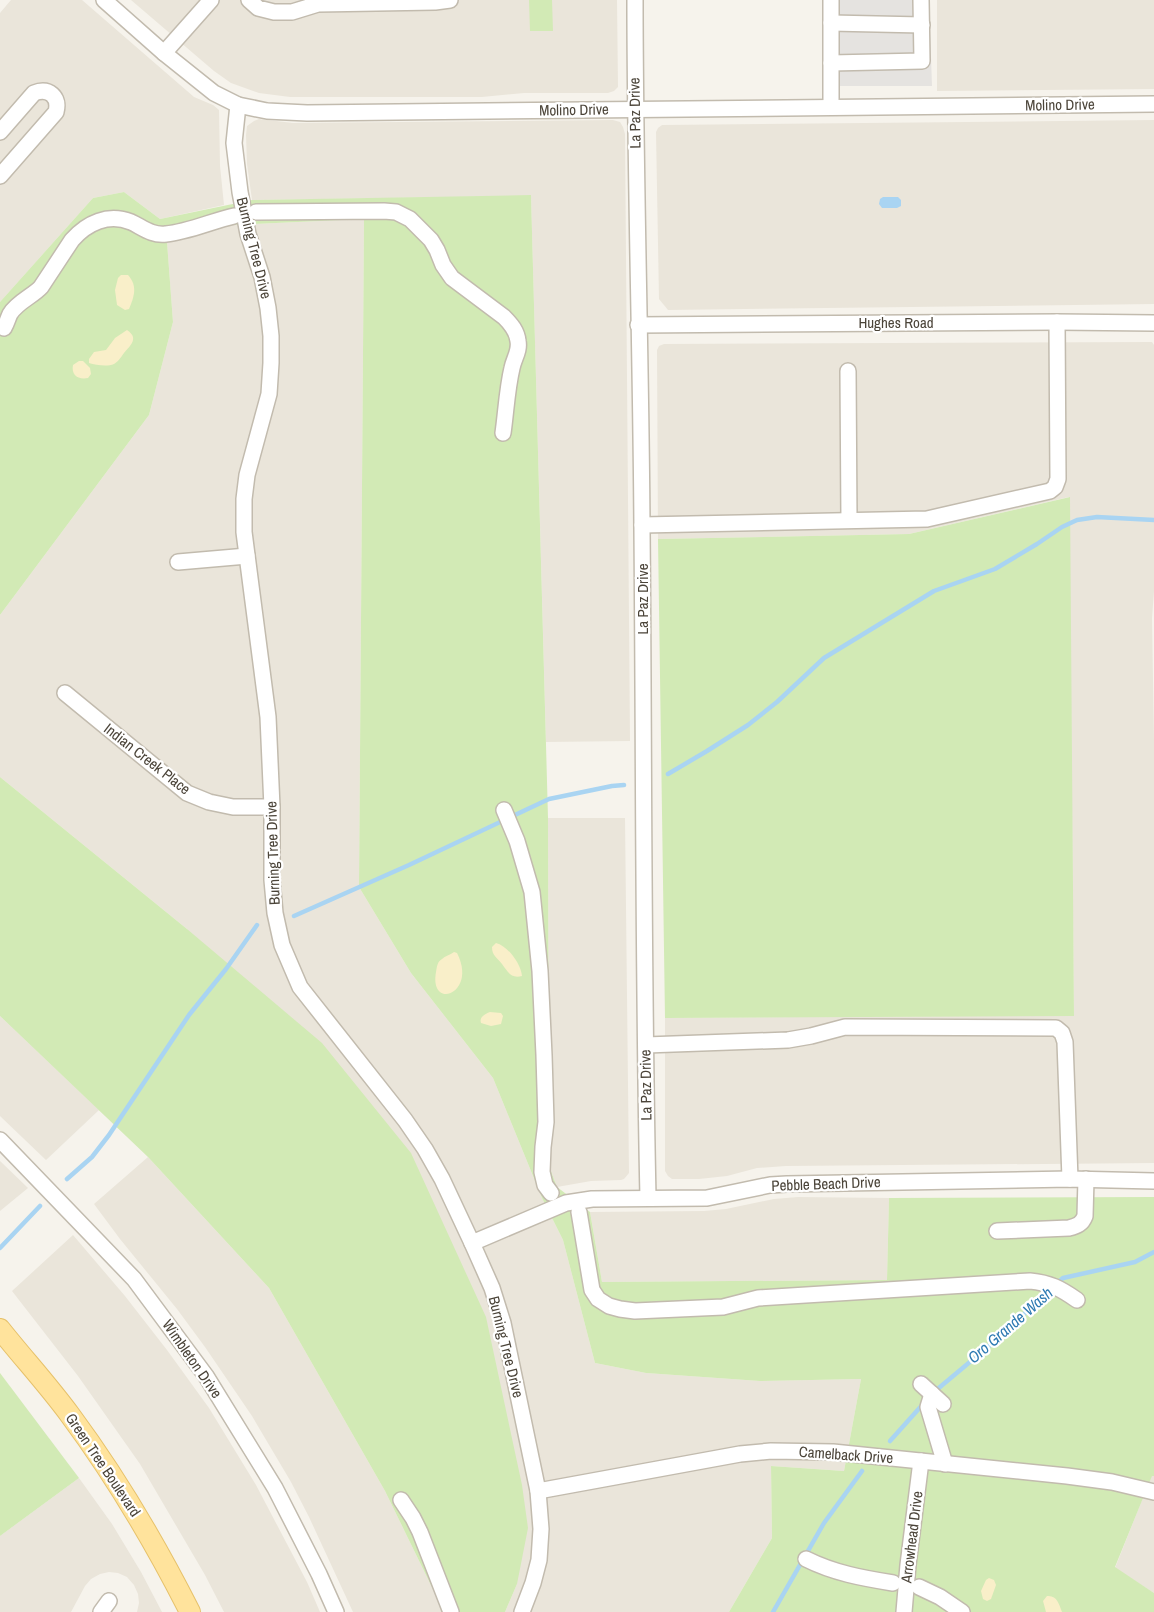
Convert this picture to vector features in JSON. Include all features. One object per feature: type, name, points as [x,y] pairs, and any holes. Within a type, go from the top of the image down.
[{"type":"main road","name":"Green Tree Boulevard","points":[[0,1329],[70,1414],[117,1482],[159,1552],[190,1612]]},
{"type":"street","name":"Molino Drive","points":[[104,0],[214,93],[238,105],[267,111],[307,113],[1154,104]]},
{"type":"street","points":[[164,53],[211,0]]},
{"type":"street","points":[[249,0],[258,8],[274,12],[292,12],[318,4],[450,0]]},
{"type":"street","name":"La Paz Drive","points":[[635,0],[648,1197]]},
{"type":"street","points":[[831,0],[831,107]]},
{"type":"street","points":[[831,63],[922,61],[921,0]]},
{"type":"street","points":[[831,24],[922,25]]},
{"type":"street","points":[[0,132],[34,93],[46,91],[55,97],[56,112],[0,176]]},
{"type":"street","name":"Burning Tree Drive","points":[[238,105],[234,143],[240,192],[248,234],[262,277],[270,336],[269,394],[247,475],[244,532],[268,717],[275,913],[282,945],[300,987],[405,1120],[425,1149],[442,1179],[492,1288],[503,1323],[538,1491],[541,1529],[539,1560],[522,1612]]},
{"type":"street","points":[[256,212],[396,212],[410,219],[431,240],[443,266],[452,278],[504,317],[515,332],[519,349],[512,368],[503,433]]},
{"type":"street","points":[[4,328],[14,309],[41,287],[72,240],[95,222],[104,219],[120,219],[152,233],[166,234],[234,216]]},
{"type":"street","points":[[642,525],[927,519],[1050,490],[1055,487],[1058,479],[1057,322]]},
{"type":"street","name":"Hughes Road","points":[[638,325],[1154,323]]},
{"type":"street","points":[[848,370],[849,520]]},
{"type":"street","points":[[178,562],[247,556]]},
{"type":"street","name":"Indian Creek Place","points":[[65,693],[187,793],[209,802],[233,807],[273,807]]},
{"type":"street","points":[[504,810],[517,841],[532,892],[540,971],[544,1055],[546,1122],[542,1173],[544,1185],[551,1193]]},
{"type":"street","points":[[646,1045],[788,1040],[845,1027],[1056,1028],[1062,1033],[1065,1042],[1070,1179]]},
{"type":"street","name":"Wimbleton Drive","points":[[0,1140],[134,1279],[206,1376],[275,1488],[336,1612]]},
{"type":"street","name":"Pebble Beach Drive","points":[[472,1243],[566,1203],[592,1199],[707,1198],[770,1185],[787,1184],[1070,1179],[1154,1181]]},
{"type":"street","points":[[997,1231],[1077,1226],[1085,1216],[1086,1179]]},
{"type":"street","points":[[579,1212],[592,1290],[598,1299],[609,1306],[620,1309],[635,1311],[723,1307],[758,1298],[1030,1281],[1061,1289],[1077,1300]]},
{"type":"street","points":[[932,1394],[928,1407],[945,1464]]},
{"type":"street","name":"Camelback Drive","points":[[538,1491],[740,1454],[771,1451],[833,1452],[1078,1477],[1154,1492]]},
{"type":"street","name":"Arrowhead Drive","points":[[904,1612],[921,1461]]},
{"type":"street","points":[[401,1500],[420,1532],[451,1612]]},
{"type":"street","points":[[806,1559],[826,1569],[893,1583]]},
{"type":"street","points":[[919,1587],[940,1597],[962,1612]]},
{"type":"shaded area","points":[[11,0],[82,0],[194,97],[219,110],[220,166],[224,205],[160,219],[124,192],[93,198],[0,302],[0,13]]},
{"type":"shaded area","points":[[131,0],[617,0],[618,87],[608,93],[524,93],[482,97],[290,97],[259,93],[231,83],[214,71]]},
{"type":"shaded area","points":[[822,0],[929,0],[932,86],[839,86],[839,92],[823,92]]},
{"type":"shaded area","points":[[937,0],[1154,0],[1154,89],[937,91]]},
{"type":"shaded area","points":[[259,119],[293,123],[613,120],[620,122],[623,127],[625,134],[630,741],[546,742],[531,196],[252,200],[246,135],[247,126]]},
{"type":"shaded area","points":[[1154,120],[1154,304],[668,310],[659,299],[656,132],[662,125]]},
{"type":"shaded area","points":[[364,219],[359,887],[411,973],[493,1078],[542,1198],[563,1240],[595,1363],[646,1373],[760,1381],[861,1379],[844,1471],[771,1466],[772,1538],[729,1612],[505,1612],[517,1584],[187,929],[0,777],[0,615],[149,415],[173,322],[167,242],[231,225]]},
{"type":"shaded area","points":[[1152,342],[1154,345],[1154,591],[1152,618],[1154,1163],[786,1166],[757,1168],[727,1176],[672,1179],[665,1171],[665,1018],[1074,1015],[1069,497],[909,534],[658,539],[657,350],[659,346],[664,344]]},
{"type":"shaded area","points":[[548,818],[625,818],[629,1173],[621,1180],[591,1181],[557,1187],[549,1166]]},
{"type":"shaded area","points":[[0,1016],[99,1110],[46,1160],[0,1116]]},
{"type":"shaded area","points":[[148,1157],[269,1288],[385,1491],[444,1612],[353,1612],[291,1482],[252,1416],[177,1309],[94,1204]]},
{"type":"shaded area","points":[[0,1161],[28,1188],[0,1211]]},
{"type":"shaded area","points":[[798,1197],[889,1198],[887,1280],[602,1282],[590,1212],[704,1211]]},
{"type":"shaded area","points":[[73,1235],[125,1296],[209,1408],[256,1485],[307,1582],[320,1612],[224,1612],[140,1464],[78,1376],[12,1291]]},
{"type":"shaded area","points":[[1152,1475],[1154,1476],[1154,1593],[1115,1568]]},
{"type":"shaded area","points":[[79,1478],[112,1524],[162,1612],[137,1612],[138,1594],[134,1585],[127,1577],[109,1572],[91,1579],[71,1612],[0,1612],[0,1536]]},
{"type":"green space","points":[[529,0],[552,0],[553,31],[530,31]]},
{"type":"green space","points":[[124,192],[160,219],[252,200],[531,195],[548,818],[549,1166],[557,1187],[590,1212],[602,1282],[887,1280],[889,1198],[1154,1197],[1154,1476],[1152,1476],[1115,1567],[1154,1593],[1154,1612],[729,1612],[772,1538],[771,1466],[844,1471],[861,1379],[760,1381],[646,1373],[595,1363],[563,1240],[542,1198],[493,1078],[411,973],[359,887],[364,219],[231,225],[167,242],[173,322],[149,415],[0,615],[0,302],[93,198]]},
{"type":"green space","points":[[1070,497],[1074,1016],[665,1018],[658,539],[909,534]]},
{"type":"green space","points":[[0,777],[187,929],[322,1043],[411,1153],[486,1317],[522,1485],[528,1528],[517,1584],[505,1612],[444,1612],[385,1491],[269,1288],[148,1157],[0,1016]]},
{"type":"green space","points":[[0,1373],[79,1478],[0,1536]]},
{"type":"sand","points":[[121,275],[128,275],[134,287],[131,305],[125,310],[117,305],[115,290]]},
{"type":"sand","points":[[127,330],[133,336],[133,342],[117,362],[105,366],[89,363],[94,352],[106,350],[115,338]]},
{"type":"sand","points":[[83,361],[90,368],[91,374],[88,378],[81,378],[74,374],[73,365]]},
{"type":"sand","points":[[496,943],[513,956],[522,976],[515,977],[510,974],[495,956],[492,947]]},
{"type":"sand","points":[[454,952],[457,953],[462,967],[462,979],[452,993],[445,994],[439,991],[436,984],[437,966],[440,960]]},
{"type":"sand","points":[[490,1012],[501,1013],[503,1016],[501,1024],[491,1026],[481,1023],[482,1017]]},
{"type":"sand","points":[[989,1578],[994,1580],[996,1585],[991,1599],[987,1601],[983,1599],[981,1591]]},
{"type":"sand","points":[[1047,1596],[1059,1603],[1062,1612],[1046,1612],[1043,1601]]},
{"type":"water","points":[[883,197],[898,197],[901,200],[901,206],[882,208],[879,204]]},
{"type":"waterway","points":[[668,774],[748,725],[777,702],[824,658],[934,591],[995,569],[1077,520],[1097,517],[1154,520]]},
{"type":"waterway","points":[[294,916],[549,799],[624,785]]},
{"type":"waterway","points":[[67,1179],[92,1157],[109,1135],[189,1015],[257,925]]},
{"type":"waterway","points":[[0,1248],[40,1206]]},
{"type":"waterway","name":"Oro Grande Wash","points":[[934,1392],[989,1346],[1063,1278],[1135,1262],[1154,1252]]},
{"type":"waterway","name":"Oro Grande Wash","points":[[890,1441],[924,1403]]},
{"type":"waterway","name":"Oro Grande Wash","points":[[773,1612],[824,1523],[862,1471]]}]
